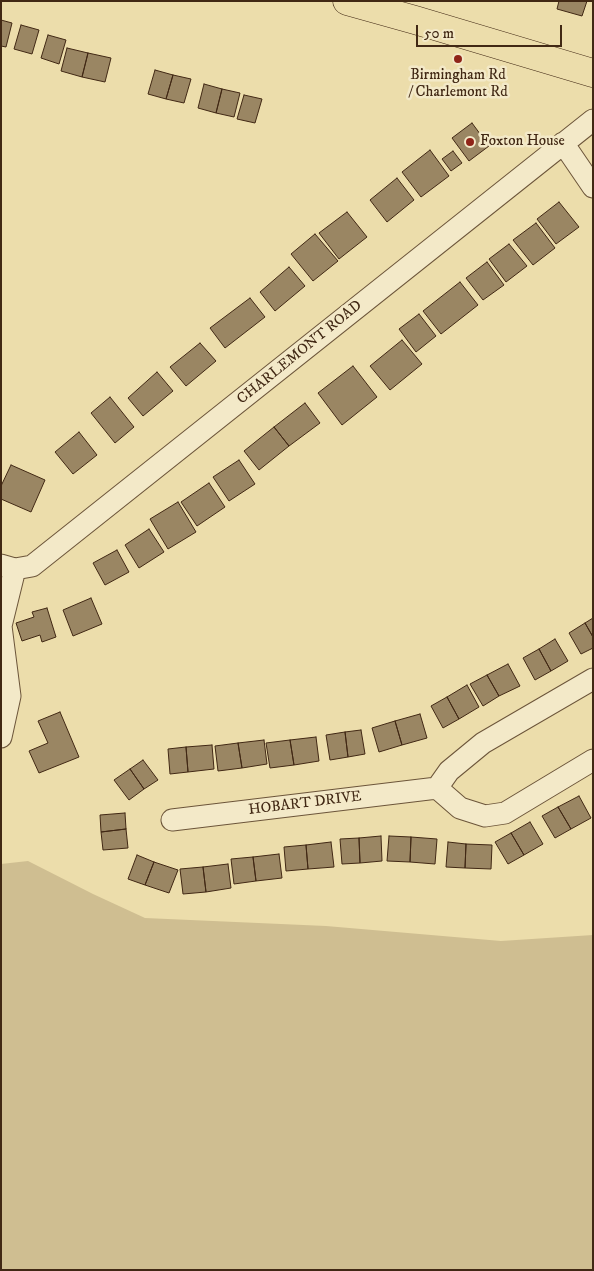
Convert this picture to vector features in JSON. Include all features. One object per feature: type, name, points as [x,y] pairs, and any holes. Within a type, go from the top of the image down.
[{"type":"highway","points":[[347,1],[593,74]]},
{"type":"street","name":"CHARLEMONT ROAD","points":[[8,567],[32,566],[593,120]]},
{"type":"street","points":[[563,143],[593,187]]},
{"type":"street","points":[[1,738],[10,696],[2,626],[8,567]]},
{"type":"street","points":[[593,679],[484,743],[448,771],[437,788],[460,808],[485,816],[505,813],[593,760]]},
{"type":"street","name":"HOBART DRIVE","points":[[173,820],[437,788]]},
{"type":"shaded area","points":[[28,861],[145,918],[326,926],[501,941],[593,935],[593,1270],[1,1270],[1,864]]},
{"type":"building","points":[[559,1],[587,1],[582,16],[557,9]]},
{"type":"building","points":[[1,20],[12,23],[6,47],[1,46]]},
{"type":"building","points":[[21,25],[39,30],[32,54],[14,49]]},
{"type":"building","points":[[48,35],[66,40],[59,64],[41,58]]},
{"type":"building","points":[[67,48],[88,53],[82,77],[61,71]]},
{"type":"building","points":[[88,53],[111,58],[105,82],[82,77]]},
{"type":"building","points":[[155,70],[173,75],[166,99],[148,94]]},
{"type":"building","points":[[173,75],[191,79],[184,103],[166,99]]},
{"type":"building","points":[[204,84],[222,89],[216,113],[198,108]]},
{"type":"building","points":[[222,89],[240,93],[234,117],[216,113]]},
{"type":"building","points":[[244,95],[262,99],[255,123],[237,119]]},
{"type":"building","name":"Foxton House","points":[[472,123],[489,146],[469,161],[452,138]]},
{"type":"building","points":[[430,150],[449,176],[421,197],[402,172]]},
{"type":"building","points":[[453,151],[462,163],[451,171],[442,159]]},
{"type":"building","points":[[397,178],[414,200],[387,222],[370,200]]},
{"type":"building","points":[[559,202],[579,227],[556,244],[537,219]]},
{"type":"building","points":[[347,212],[367,237],[339,259],[319,233]]},
{"type":"building","points":[[536,223],[555,248],[533,265],[513,240]]},
{"type":"building","points":[[315,234],[338,261],[313,281],[291,254]]},
{"type":"building","points":[[509,244],[527,266],[506,282],[489,259]]},
{"type":"building","points":[[487,262],[504,285],[483,300],[466,278]]},
{"type":"building","points":[[289,267],[305,286],[275,311],[260,292]]},
{"type":"building","points":[[460,282],[478,305],[441,334],[423,311]]},
{"type":"building","points":[[250,298],[265,317],[225,348],[210,328]]},
{"type":"building","points":[[419,314],[436,336],[416,352],[399,329]]},
{"type":"building","points":[[402,340],[422,364],[390,390],[370,366]]},
{"type":"building","points":[[200,343],[216,361],[186,386],[170,367]]},
{"type":"building","points":[[353,366],[377,397],[342,425],[318,393]]},
{"type":"building","points":[[157,372],[173,391],[143,416],[128,398]]},
{"type":"building","points":[[110,397],[134,427],[115,443],[91,413]]},
{"type":"building","points":[[305,403],[320,423],[289,446],[274,427]]},
{"type":"building","points":[[274,427],[289,446],[259,470],[244,451]]},
{"type":"building","points":[[79,432],[97,455],[73,474],[55,452]]},
{"type":"building","points":[[239,460],[255,484],[229,501],[213,477]]},
{"type":"building","points":[[11,465],[45,480],[31,512],[1,499],[1,486]]},
{"type":"building","points":[[209,483],[225,507],[197,526],[181,502]]},
{"type":"building","points":[[178,502],[196,532],[168,549],[150,519]]},
{"type":"building","points":[[149,529],[164,552],[139,568],[125,545]]},
{"type":"building","points":[[117,550],[129,572],[105,585],[93,563]]},
{"type":"building","points":[[91,598],[102,624],[73,636],[63,610]]},
{"type":"building","points":[[47,608],[56,637],[42,642],[40,635],[22,641],[16,623],[34,617],[32,612]]},
{"type":"building","points":[[593,618],[593,637],[585,623]]},
{"type":"building","points":[[585,623],[593,637],[593,648],[581,654],[569,633]]},
{"type":"building","points":[[555,639],[568,661],[551,671],[539,649]]},
{"type":"building","points":[[539,649],[551,671],[535,680],[523,658]]},
{"type":"building","points":[[508,664],[520,686],[499,696],[487,675]]},
{"type":"building","points":[[487,675],[499,696],[483,706],[470,684]]},
{"type":"building","points":[[467,685],[479,707],[459,719],[447,697]]},
{"type":"building","points":[[447,697],[459,719],[443,728],[431,706]]},
{"type":"building","points":[[60,712],[79,757],[39,773],[29,751],[48,743],[38,721]]},
{"type":"building","points":[[420,714],[427,738],[402,745],[395,721]]},
{"type":"building","points":[[395,721],[402,745],[379,752],[372,728]]},
{"type":"building","points":[[361,730],[365,754],[348,757],[345,732]]},
{"type":"building","points":[[345,732],[348,757],[330,760],[326,735]]},
{"type":"building","points":[[316,737],[319,761],[294,765],[290,740]]},
{"type":"building","points":[[264,740],[267,764],[242,768],[238,743]]},
{"type":"building","points":[[290,740],[294,765],[270,768],[266,743]]},
{"type":"building","points":[[238,743],[242,768],[218,771],[215,746]]},
{"type":"building","points":[[212,745],[214,769],[188,772],[186,747]]},
{"type":"building","points":[[186,747],[188,772],[170,774],[168,749]]},
{"type":"building","points":[[143,760],[158,780],[144,789],[130,769]]},
{"type":"building","points":[[130,769],[144,789],[129,800],[114,780]]},
{"type":"building","points":[[579,796],[591,818],[571,829],[558,807]]},
{"type":"building","points":[[558,807],[571,829],[555,838],[542,816]]},
{"type":"building","points":[[125,813],[126,829],[101,832],[100,815]]},
{"type":"building","points":[[530,822],[543,844],[524,855],[511,833]]},
{"type":"building","points":[[126,829],[128,848],[103,850],[101,832]]},
{"type":"building","points":[[511,833],[524,855],[508,864],[495,842]]},
{"type":"building","points":[[381,836],[382,861],[360,863],[359,838]]},
{"type":"building","points":[[389,836],[411,837],[410,862],[387,861]]},
{"type":"building","points":[[411,837],[437,839],[435,864],[410,862]]},
{"type":"building","points":[[359,838],[360,863],[342,864],[340,839]]},
{"type":"building","points":[[331,842],[334,867],[308,869],[306,845]]},
{"type":"building","points":[[448,842],[466,844],[465,868],[446,867]]},
{"type":"building","points":[[466,844],[492,845],[491,869],[465,868]]},
{"type":"building","points":[[306,845],[308,869],[286,871],[284,847]]},
{"type":"building","points":[[279,854],[282,878],[256,881],[253,857]]},
{"type":"building","points":[[137,855],[154,862],[145,885],[128,879]]},
{"type":"building","points":[[253,857],[256,881],[234,884],[231,859]]},
{"type":"building","points":[[154,862],[178,870],[169,893],[145,885]]},
{"type":"building","points":[[228,864],[231,888],[206,892],[203,867]]},
{"type":"building","points":[[203,867],[206,892],[183,894],[180,869]]},
{"type":"place","name":"Birmingham Rd / Charlemont Rd","points":[[458,59]]},
{"type":"place","name":"Foxton House","points":[[470,142]]}]
